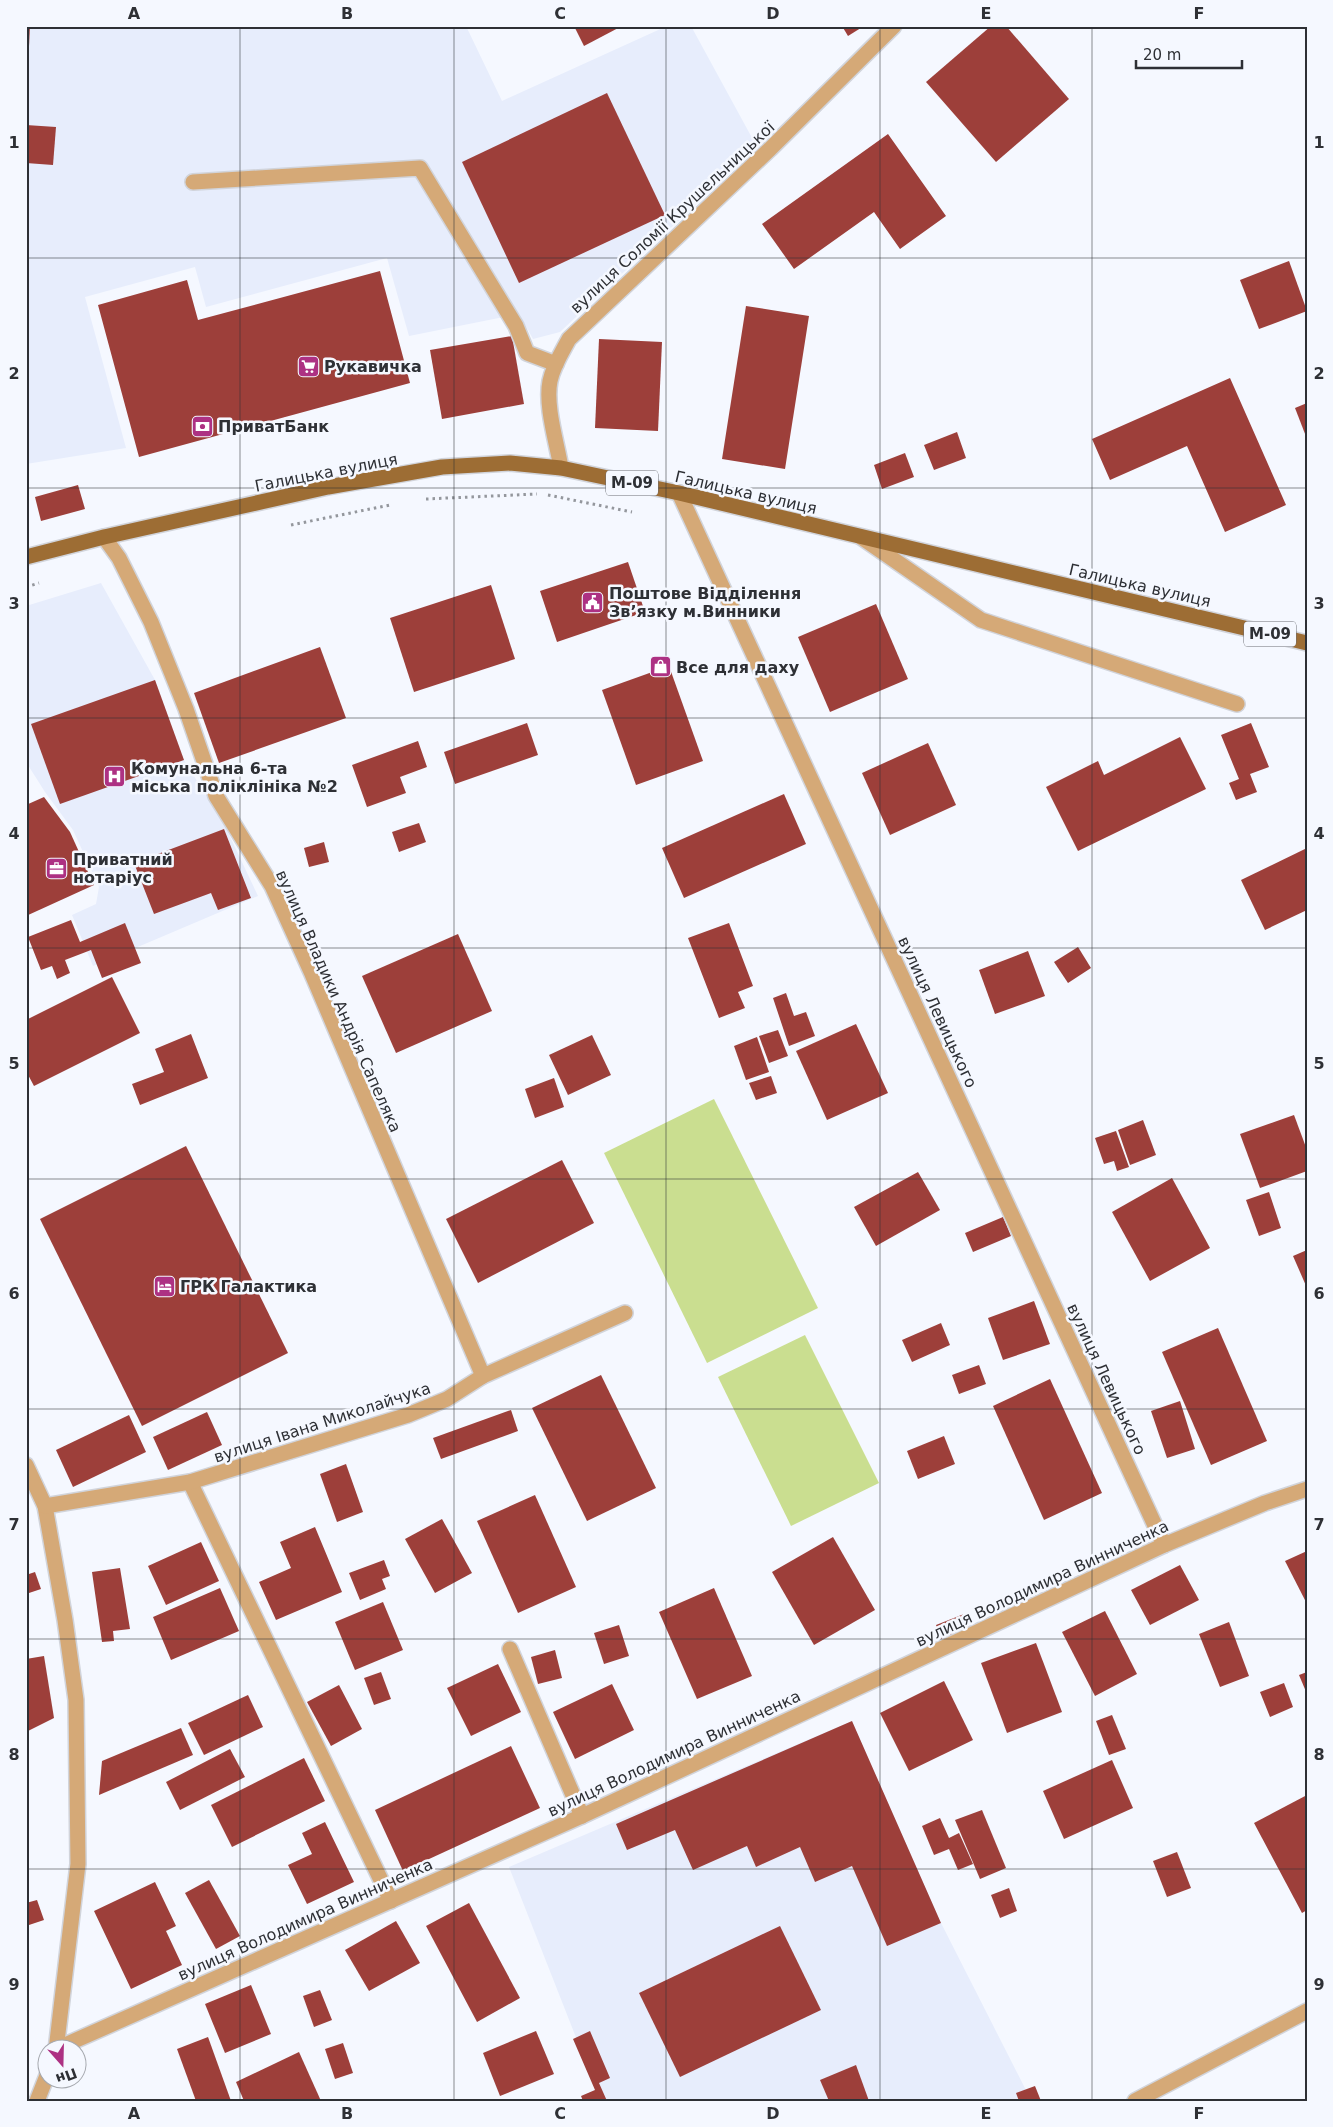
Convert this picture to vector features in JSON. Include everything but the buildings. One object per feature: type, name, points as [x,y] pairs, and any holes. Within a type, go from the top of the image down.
[{"type":"main road","name":"Галицька вулиця","points":[[26,557],[104,537],[328,488],[442,467],[510,463],[561,468],[680,493],[1307,643]]},
{"type":"street","name":"вулиця Соломії Крушельницької","points":[[561,468],[548,395],[550,380],[556,364],[569,339],[770,149],[894,26]]},
{"type":"street","points":[[193,182],[420,168],[516,326],[527,353],[556,364]]},
{"type":"street","name":"вулиця Левицького","points":[[680,493],[1164,1544]]},
{"type":"street","name":"вулиця Владики Андрія Сапеляка","points":[[104,537],[119,558],[151,622],[186,709],[216,796],[272,886],[483,1376]]},
{"type":"street","points":[[861,537],[981,620],[1238,704]]},
{"type":"street","name":"вулиця Івана Миколайчука","points":[[44,1506],[190,1482],[408,1415],[447,1399],[483,1376],[625,1313]]},
{"type":"street","points":[[26,1465],[44,1506],[65,1620],[76,1700],[78,1864],[57,2040]]},
{"type":"street","points":[[190,1482],[390,1901]]},
{"type":"street","name":"вулиця Володимира Винниченка","points":[[76,2040],[582,1816],[1164,1544],[1265,1503],[1307,1489]]},
{"type":"street","points":[[510,1650],[582,1816]]},
{"type":"street","points":[[1135,2101],[1307,2011]]},
{"type":"path","points":[[422,499],[541,494],[639,514]]},
{"type":"path","points":[[285,526],[393,505]]},
{"type":"path","points":[[26,587],[45,581]]},
{"type":"shaded area","points":[[26,26],[466,26],[502,101],[667,26],[691,26],[757,147],[560,332],[533,339],[519,314],[409,336],[387,258],[206,307],[195,267],[85,297],[126,448],[26,464]]},
{"type":"shaded area","name":"Комунальна 6-та міська поліклініка №2","points":[[101,583],[155,680],[184,760],[225,826],[258,896],[93,966],[72,915],[96,904],[99,887],[73,830],[26,762],[26,606]]},
{"type":"shaded area","points":[[852,1721],[941,1923],[1031,2100],[601,2101],[509,1867]]},
{"type":"green space","points":[[714,1099],[818,1308],[707,1363],[604,1153]]},
{"type":"green space","points":[[805,1335],[879,1483],[791,1526],[718,1377]]},
{"type":"place","name":"Рукавичка","points":[[308,366]]},
{"type":"place","name":"ПриватБанк","points":[[202,426]]},
{"type":"place","name":"Поштове Відділення Зв’язку м.Винники","points":[[593,602]]},
{"type":"place","name":"Все для даху","points":[[660,667]]},
{"type":"place","name":"Комунальна 6-та міська поліклініка №2","points":[[115,777]]},
{"type":"place","name":"Приватний нотаріус","points":[[57,868]]},
{"type":"place","name":"ГРК Галактика","points":[[164,1286]]}]
